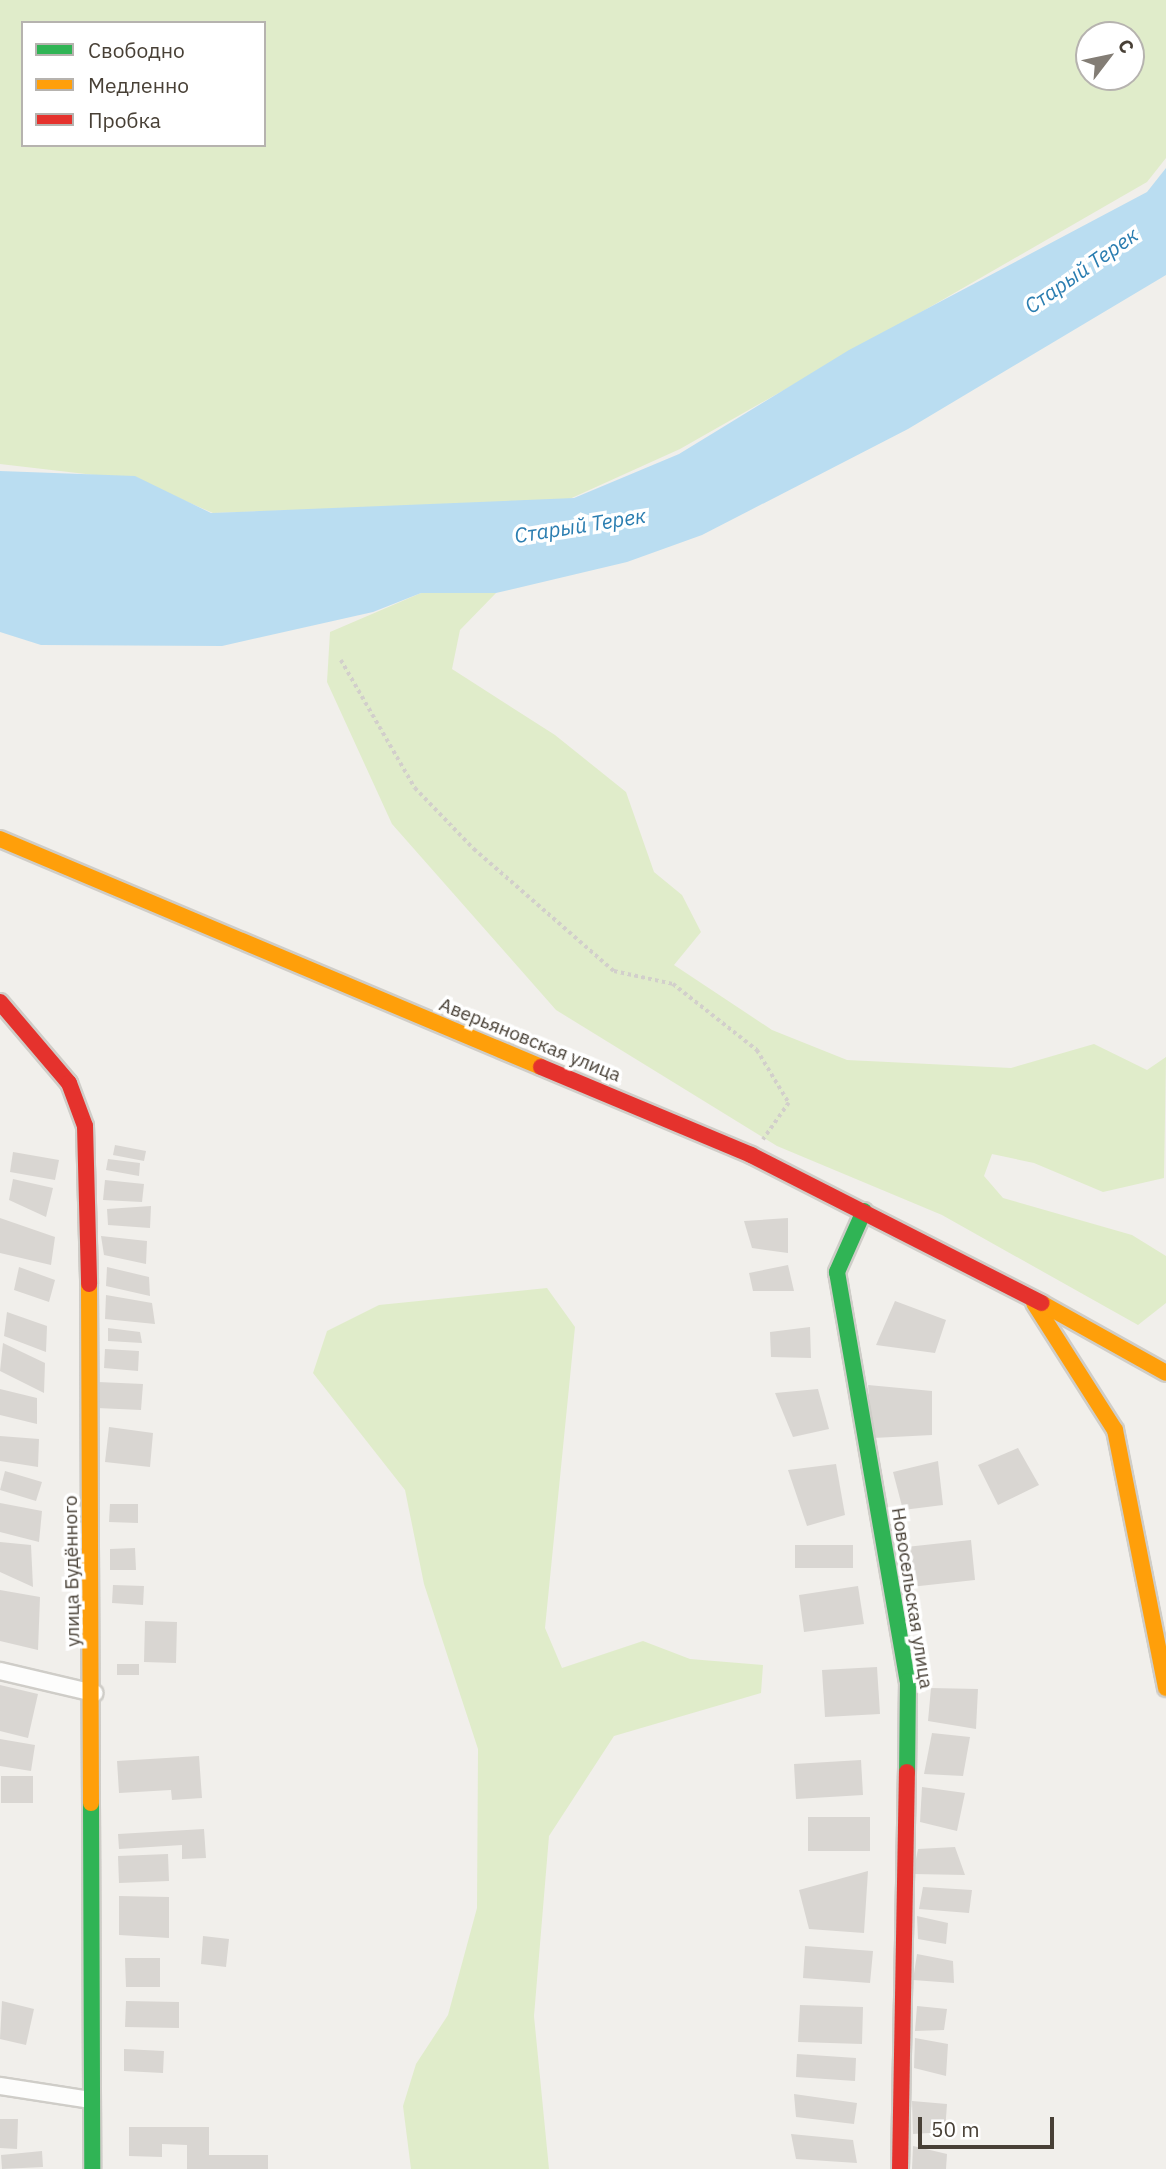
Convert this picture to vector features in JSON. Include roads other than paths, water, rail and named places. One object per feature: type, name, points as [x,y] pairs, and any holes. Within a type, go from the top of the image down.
[{"type":"street","name":"Аверьяновская улица","points":[[0,839],[751,1155],[864,1211],[1166,1373]]},
{"type":"street","name":"улица Будённого","points":[[0,1002],[69,1083],[85,1126],[94,1693],[90,2100],[92,2169]]},
{"type":"street","name":"Новосельская улица","points":[[864,1211],[837,1272],[908,1681],[900,2169]]},
{"type":"street","points":[[1032,1301],[1115,1430],[1166,1688]]},
{"type":"street","points":[[0,1671],[94,1693]]},
{"type":"street","points":[[0,2086],[90,2100]]},
{"type":"water","name":"Старый Терек","points":[[1166,168],[1166,275],[908,429],[702,535],[627,562],[496,593],[421,593],[373,612],[222,646],[41,645],[0,632],[0,471],[135,476],[211,513],[574,498],[679,454],[849,350],[1147,192]]}]
